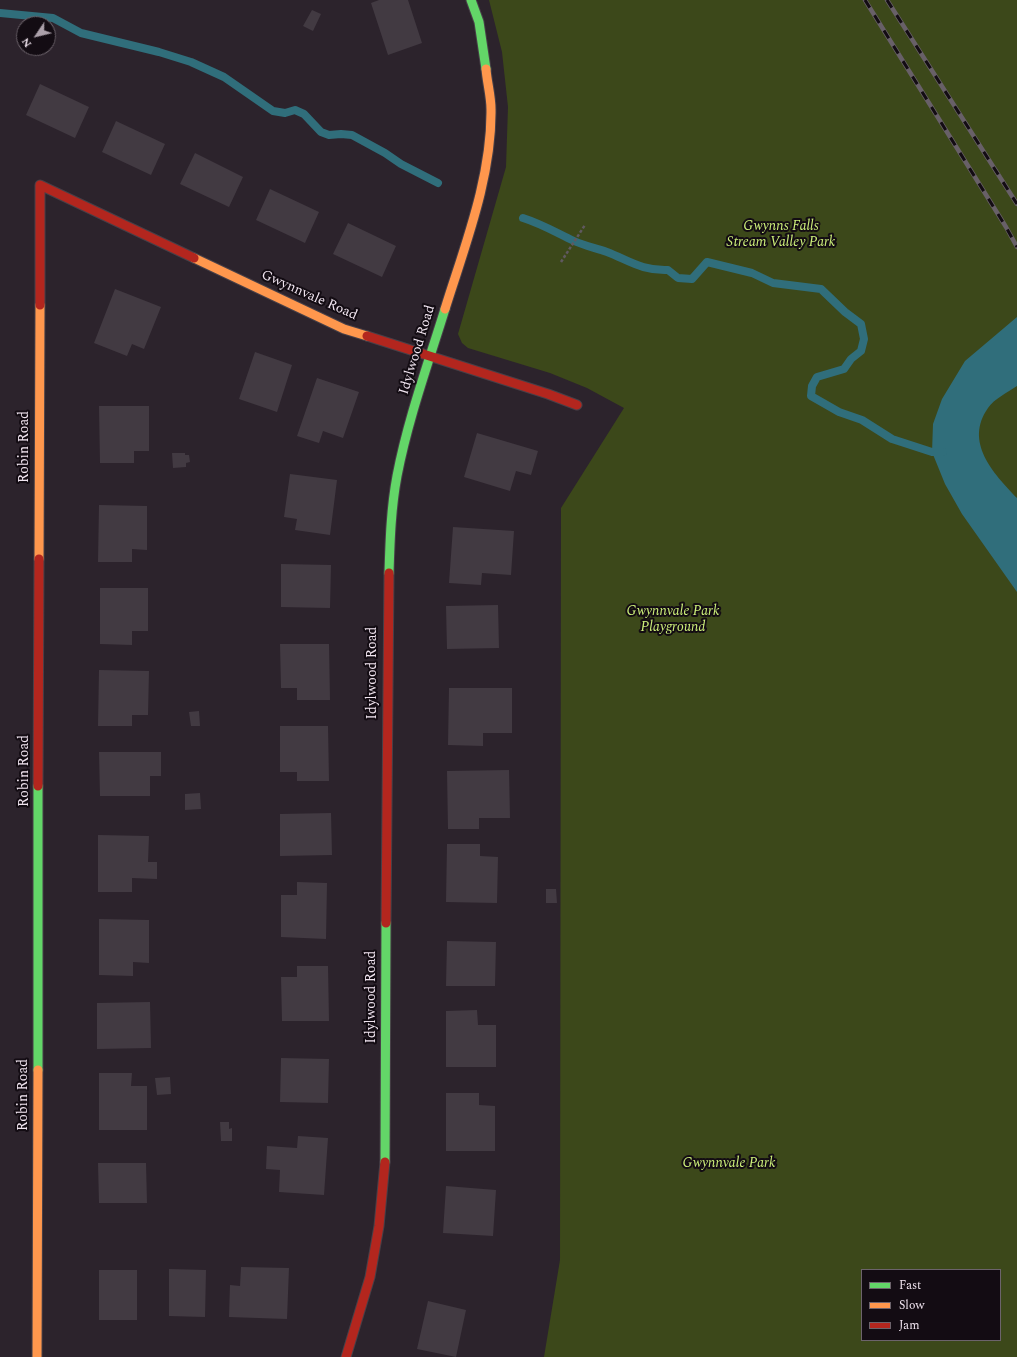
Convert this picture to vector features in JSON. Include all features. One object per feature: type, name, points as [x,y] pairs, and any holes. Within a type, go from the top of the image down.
[{"type":"street","name":"Idylwood Road","points":[[346,1357],[370,1277],[379,1226],[385,1164],[388,592],[391,523],[397,476],[406,438],[474,214],[488,158],[491,108],[479,22],[471,0]]},
{"type":"street","name":"Gwynnvale Road","points":[[40,185],[337,326],[548,394],[577,405]]},
{"type":"street","name":"Robin Road","points":[[38,1357],[40,185]]},
{"type":"path","points":[[561,262],[585,225]]},
{"type":"green space","name":"Gwynns Falls Stream Valley Park","points":[[489,0],[1017,0],[1017,1357],[544,1357],[560,1260],[561,508],[624,408],[587,388],[550,373],[468,348],[462,343],[458,334],[506,167],[508,107],[502,52]]},
{"type":"water","points":[[1017,317],[1017,386],[1001,396],[988,408],[981,421],[979,433],[980,445],[991,468],[1017,498],[1017,592],[962,514],[945,484],[932,452],[933,424],[942,399],[965,361]]},
{"type":"building","points":[[379,0],[408,0],[422,43],[388,55],[371,3]]},
{"type":"building","points":[[312,10],[321,14],[313,31],[303,26]]},
{"type":"building","points":[[40,84],[89,107],[75,138],[26,115]]},
{"type":"building","points":[[116,121],[165,144],[151,175],[102,152]]},
{"type":"building","points":[[195,153],[243,177],[229,207],[180,184]]},
{"type":"building","points":[[270,189],[319,212],[305,243],[256,220]]},
{"type":"building","points":[[348,223],[396,246],[382,277],[333,254]]},
{"type":"building","points":[[115,289],[161,307],[144,349],[132,344],[127,356],[94,343]]},
{"type":"building","points":[[255,352],[292,365],[277,412],[239,399]]},
{"type":"building","points":[[317,378],[359,392],[343,438],[323,431],[319,443],[297,436]]},
{"type":"building","points":[[99,406],[149,406],[149,451],[134,451],[134,463],[100,463]]},
{"type":"building","points":[[477,433],[538,451],[531,475],[516,471],[510,491],[464,477]]},
{"type":"building","points":[[172,453],[185,453],[185,455],[189,455],[190,462],[186,463],[186,467],[173,468]]},
{"type":"building","points":[[290,474],[337,480],[330,535],[295,530],[297,519],[284,517]]},
{"type":"building","points":[[99,505],[147,506],[147,550],[132,549],[132,562],[98,562]]},
{"type":"building","points":[[453,527],[514,531],[511,575],[482,573],[481,585],[449,583]]},
{"type":"building","points":[[281,564],[331,565],[330,608],[281,607]]},
{"type":"building","points":[[100,588],[148,588],[148,631],[132,631],[132,645],[100,644]]},
{"type":"building","points":[[498,605],[499,648],[447,649],[446,606]]},
{"type":"building","points":[[280,644],[329,644],[330,700],[297,700],[297,688],[281,688]]},
{"type":"building","points":[[99,670],[149,671],[148,715],[132,715],[132,726],[98,726]]},
{"type":"building","points":[[449,688],[512,688],[512,733],[483,733],[483,746],[448,745]]},
{"type":"building","points":[[199,711],[200,726],[191,726],[189,712]]},
{"type":"building","points":[[280,726],[328,726],[329,781],[297,781],[297,772],[280,772]]},
{"type":"building","points":[[99,752],[161,752],[161,776],[150,776],[150,796],[100,796]]},
{"type":"building","points":[[509,770],[510,818],[479,818],[479,829],[448,829],[447,771]]},
{"type":"building","points":[[200,793],[201,809],[185,810],[185,794]]},
{"type":"building","points":[[331,813],[332,855],[280,856],[280,814]]},
{"type":"building","points":[[98,835],[149,836],[148,862],[157,862],[157,879],[132,878],[132,892],[98,892]]},
{"type":"building","points":[[447,844],[480,844],[480,856],[498,857],[497,903],[446,902]]},
{"type":"building","points":[[297,882],[327,883],[326,939],[281,937],[281,895],[297,895]]},
{"type":"building","points":[[546,889],[556,889],[557,903],[546,903]]},
{"type":"building","points":[[99,919],[149,920],[149,963],[133,962],[133,976],[99,975]]},
{"type":"building","points":[[447,941],[496,942],[495,986],[446,986]]},
{"type":"building","points":[[297,966],[328,966],[329,1021],[282,1021],[281,977],[297,977]]},
{"type":"building","points":[[150,1002],[151,1048],[97,1049],[97,1003]]},
{"type":"building","points":[[477,1010],[478,1025],[496,1025],[496,1067],[446,1067],[446,1011]]},
{"type":"building","points":[[281,1058],[329,1059],[328,1103],[280,1102]]},
{"type":"building","points":[[99,1073],[132,1073],[131,1086],[147,1086],[147,1130],[99,1130]]},
{"type":"building","points":[[170,1077],[171,1094],[157,1095],[155,1078]]},
{"type":"building","points":[[446,1093],[479,1093],[479,1105],[495,1106],[495,1151],[446,1151]]},
{"type":"building","points":[[220,1122],[229,1122],[229,1129],[232,1128],[232,1141],[221,1141]]},
{"type":"building","points":[[298,1136],[328,1138],[324,1195],[279,1192],[280,1170],[266,1169],[267,1146],[297,1148]]},
{"type":"building","points":[[98,1163],[146,1163],[147,1203],[99,1203]]},
{"type":"building","points":[[446,1186],[496,1190],[493,1236],[443,1233]]},
{"type":"building","points":[[241,1267],[289,1268],[287,1319],[229,1317],[230,1285],[240,1286]]},
{"type":"building","points":[[169,1269],[206,1270],[205,1317],[169,1316]]},
{"type":"building","points":[[99,1270],[137,1270],[137,1320],[99,1320]]},
{"type":"building","points":[[428,1301],[466,1310],[456,1357],[417,1349]]},
{"type":"waterway","points":[[0,13],[53,18],[81,33],[159,52],[191,62],[224,77],[273,111],[285,113],[295,110],[304,114],[321,132],[329,135],[352,135],[385,153],[401,164],[438,183]]},
{"type":"waterway","points":[[523,218],[578,243],[607,252],[636,265],[651,269],[668,270],[678,278],[692,279],[707,262],[752,273],[773,283],[821,289],[845,312],[861,324],[864,339],[861,351],[851,359],[844,369],[817,377],[812,386],[811,396],[839,412],[862,420],[892,439],[932,452],[943,452]]},
{"type":"railway","points":[[865,0],[1017,247]]},
{"type":"railway","points":[[887,0],[1017,204]]},
{"type":"traffic: fast","points":[[471,0],[479,22],[486,69]]},
{"type":"traffic: fast","points":[[389,573],[390,536],[397,476],[425,371],[445,309]]},
{"type":"traffic: fast","points":[[38,786],[38,1070]]},
{"type":"traffic: fast","points":[[385,1162],[386,923]]},
{"type":"traffic: slow","points":[[445,309],[469,236],[487,160],[491,109],[486,69]]},
{"type":"traffic: slow","points":[[194,258],[344,329],[367,336]]},
{"type":"traffic: slow","points":[[39,559],[40,305]]},
{"type":"traffic: slow","points":[[37,1357],[38,1070]]},
{"type":"traffic: jam","points":[[40,305],[40,185],[194,258]]},
{"type":"traffic: jam","points":[[367,336],[548,394],[577,405]]},
{"type":"traffic: jam","points":[[38,786],[39,559]]},
{"type":"traffic: jam","points":[[386,923],[389,573]]},
{"type":"traffic: jam","points":[[346,1357],[370,1277],[379,1226],[385,1162]]},
{"type":"park label","name":"Gwynnvale Park Playground","points":[[673,620]]},
{"type":"park label","name":"Gwynnvale Park","points":[[729,1164]]}]
